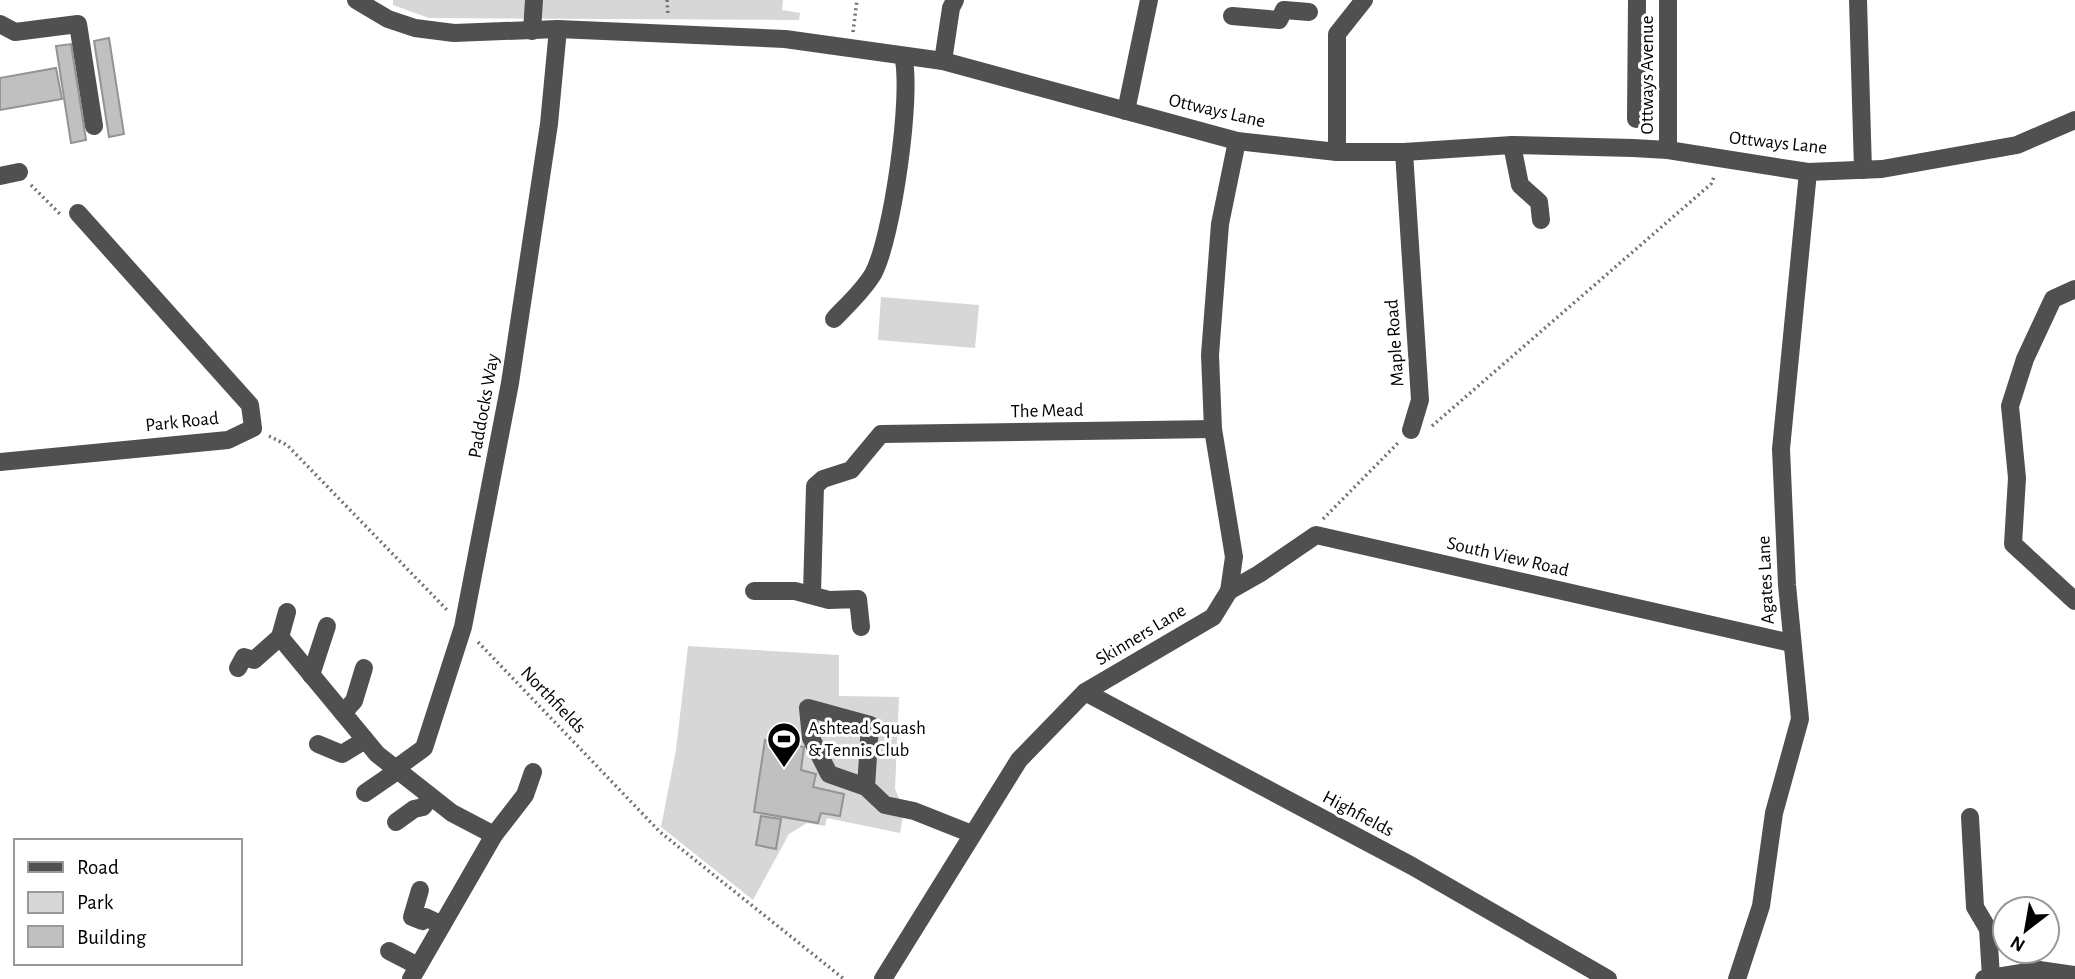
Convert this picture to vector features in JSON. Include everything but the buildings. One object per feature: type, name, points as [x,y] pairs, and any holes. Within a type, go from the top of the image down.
[{"type":"street","name":"Ottways Lane","points":[[356,0],[388,19],[415,28],[454,33],[558,29],[785,39],[943,61],[1237,141],[1337,152],[1404,152],[1512,145],[1668,150],[1808,172],[1863,170],[2017,145],[2075,120]]},
{"type":"street","points":[[387,0],[388,19]]},
{"type":"street","points":[[531,31],[534,0]]},
{"type":"street","points":[[943,61],[951,8],[955,0]]},
{"type":"street","points":[[1126,111],[1149,0]]},
{"type":"street","points":[[1337,152],[1337,34],[1364,0]]},
{"type":"street","points":[[1636,119],[1637,0]]},
{"type":"street","name":"Ottways Avenue","points":[[1668,0],[1668,150]]},
{"type":"street","points":[[1858,0],[1863,170]]},
{"type":"street","points":[[1231,16],[1259,9],[1279,20],[1284,10],[1309,12]]},
{"type":"street","points":[[0,24],[15,32],[78,24],[94,126]]},
{"type":"street","name":"Paddocks Way","points":[[365,793],[424,748],[463,627],[510,383],[549,124],[558,29]]},
{"type":"street","points":[[834,319],[872,275],[884,244],[906,112],[907,70],[903,55]]},
{"type":"street","name":"Skinners Lane","points":[[884,979],[1019,760],[1085,692],[1213,617],[1229,591],[1234,557],[1213,429],[1210,355],[1220,224],[1237,141]]},
{"type":"street","points":[[1512,145],[1520,185],[1539,202],[1541,220]]},
{"type":"street","name":"Maple Road","points":[[1404,152],[1420,400],[1411,430]]},
{"type":"street","points":[[0,176],[19,172]]},
{"type":"street","name":"Agates Lane","points":[[1737,979],[1760,905],[1774,813],[1800,719],[1791,643],[1781,449],[1808,172]]},
{"type":"street","name":"Park Road","points":[[0,462],[228,440],[253,428],[250,405],[78,213]]},
{"type":"street","points":[[2075,289],[2053,299],[2025,359],[2010,406],[2017,478],[2013,544],[2075,601]]},
{"type":"street","name":"The Mead","points":[[812,593],[815,486],[823,479],[851,470],[881,434],[1213,429]]},
{"type":"street","points":[[1229,591],[1316,535]]},
{"type":"street","name":"South View Road","points":[[1316,535],[1791,643]]},
{"type":"street","points":[[754,591],[812,593],[830,600],[858,599],[861,627]]},
{"type":"street","points":[[238,668],[244,657],[254,660],[280,637],[287,612]]},
{"type":"street","points":[[311,675],[327,626]]},
{"type":"street","points":[[280,637],[365,740],[396,770],[452,813],[494,835]]},
{"type":"street","points":[[343,713],[354,701],[364,668]]},
{"type":"street","name":"Highfields","points":[[1085,692],[1412,866],[1608,979]]},
{"type":"street","points":[[866,787],[870,725],[808,708],[811,738],[829,774],[866,787],[885,805],[914,811],[972,834]]},
{"type":"street","points":[[318,744],[342,754],[365,740]]},
{"type":"street","points":[[389,951],[414,973],[494,835],[525,796],[533,772]]},
{"type":"street","points":[[396,822],[414,809],[423,807],[431,797]]},
{"type":"street","points":[[1970,817],[1975,907],[1987,929],[1987,978],[2039,970],[2075,975]]},
{"type":"street","points":[[420,890],[412,917],[422,921],[425,917],[442,925]]},
{"type":"path","points":[[851,48],[857,0]]},
{"type":"path","points":[[1316,535],[1323,520],[1411,430],[1431,426],[1712,184],[1720,158]]},
{"type":"path","name":"Northfields","points":[[253,428],[287,446],[660,832],[844,979]]},
{"type":"green space","points":[[393,0],[783,0],[782,10],[800,13],[799,20],[429,18],[393,5]]},
{"type":"green space","points":[[881,297],[979,305],[975,348],[878,340]]},
{"type":"green space","name":"Ashtead Squash & Tennis Club","points":[[688,646],[839,655],[839,696],[899,697],[895,789],[904,809],[900,833],[827,818],[825,826],[807,823],[789,834],[753,900],[661,827],[676,750]]},
{"type":"place","name":"Ashtead Squash & Tennis Club","points":[[784,769]]}]
